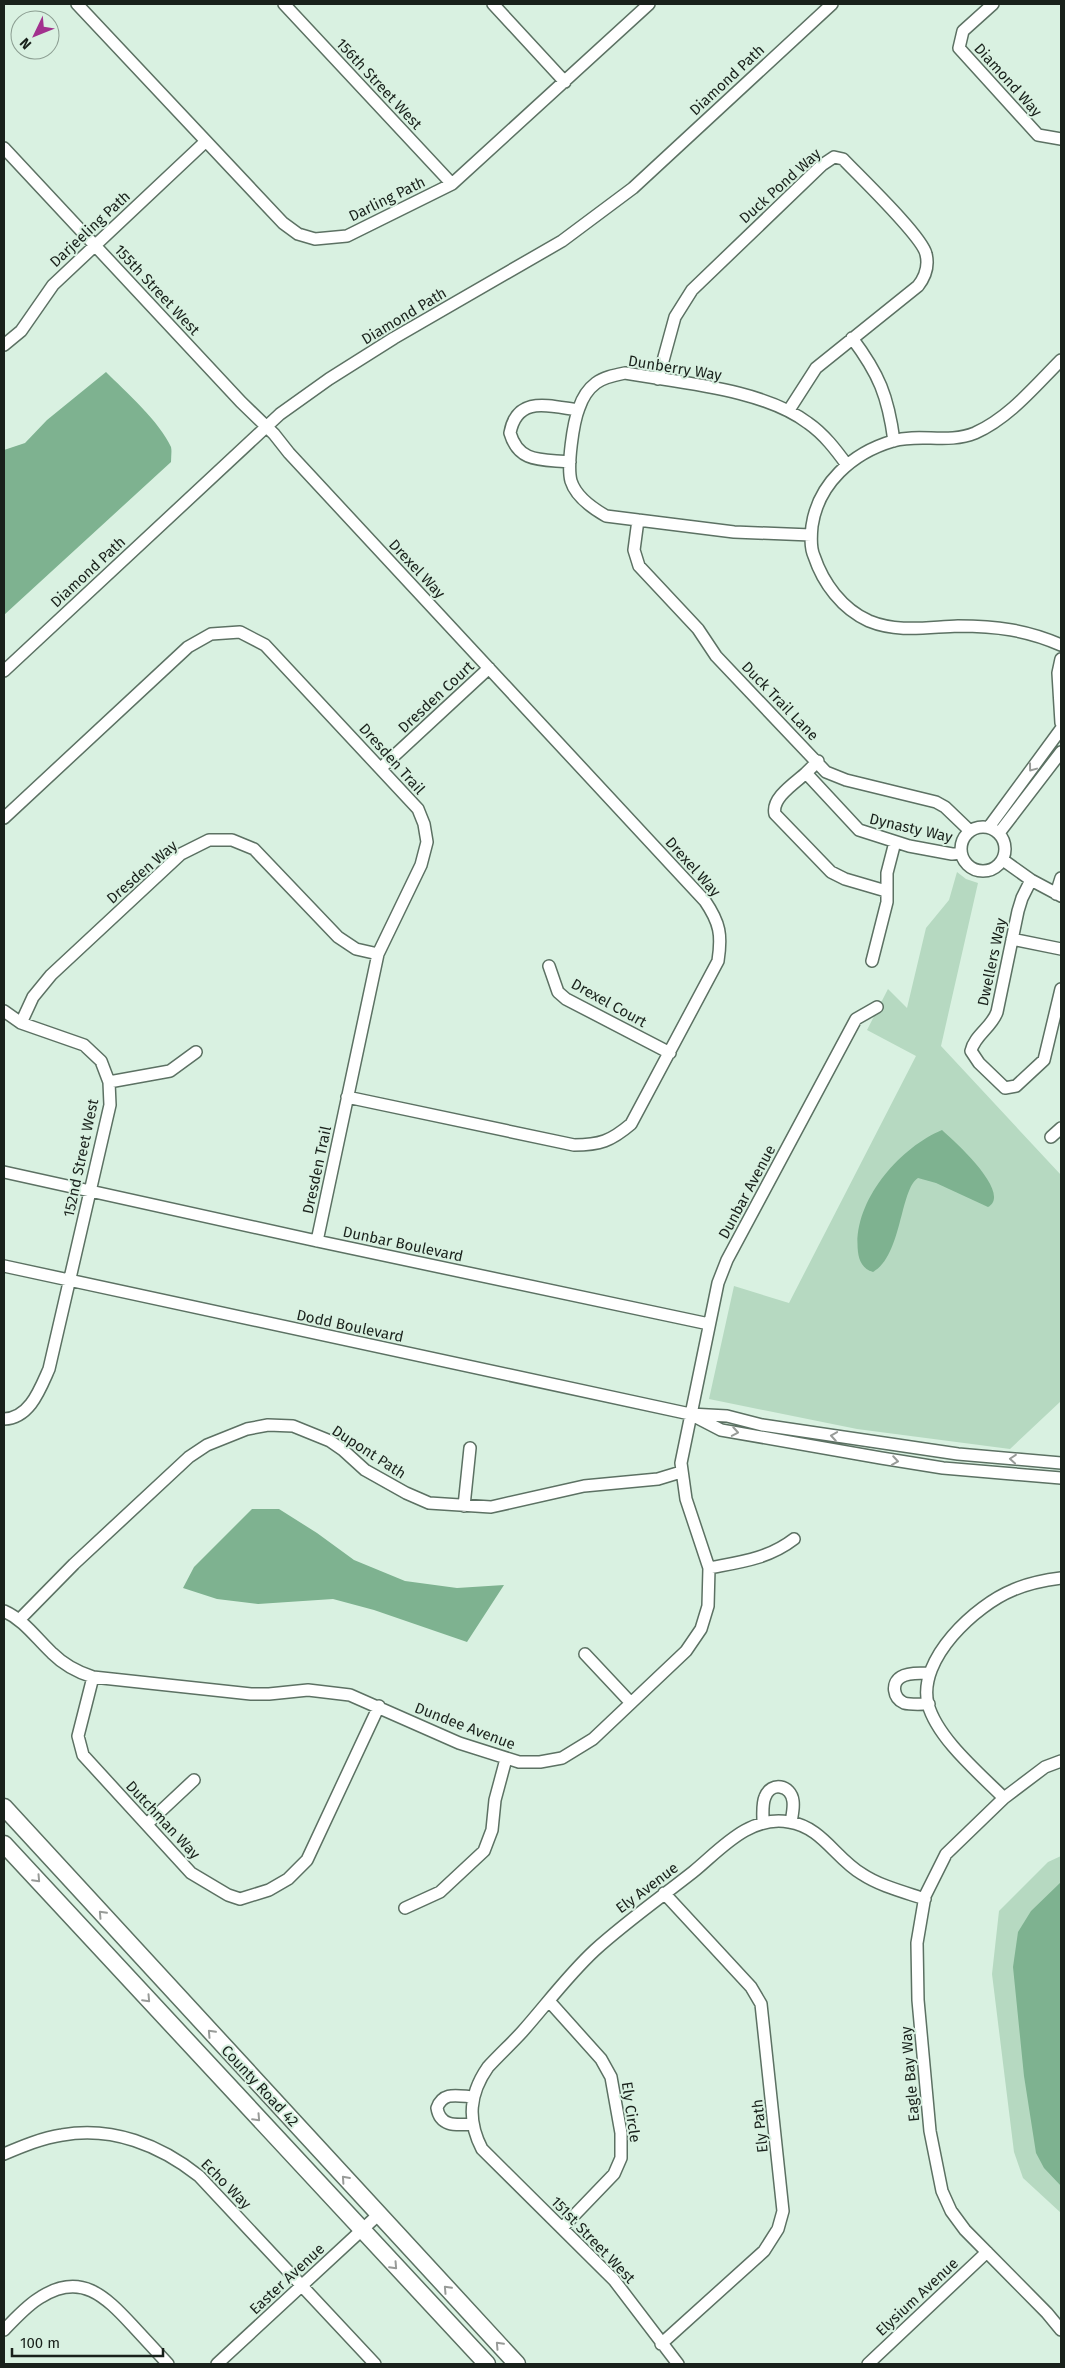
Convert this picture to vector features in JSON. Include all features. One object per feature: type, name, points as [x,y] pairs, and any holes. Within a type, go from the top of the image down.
[{"type":"highway","name":"County Road 42","points":[[4,1807],[517,2364]]},
{"type":"highway","name":"County Road 42","points":[[4,1844],[487,2364]]},
{"type":"street","name":"Darling Path","points":[[77,4],[283,224],[298,234],[315,239],[347,236],[452,184],[649,4]]},
{"type":"street","name":"156th Street West","points":[[284,4],[452,184]]},
{"type":"street","points":[[493,4],[565,82]]},
{"type":"street","name":"Diamond Path","points":[[4,670],[266,426],[329,379],[562,241],[632,188],[832,4]]},
{"type":"street","name":"Diamond Way","points":[[993,4],[963,31],[959,48],[1038,135],[1061,139]]},
{"type":"street","name":"Darjeeling Path","points":[[4,345],[21,331],[53,285],[205,142]]},
{"type":"street","name":"155th Street West","points":[[4,148],[266,426],[288,453]]},
{"type":"street","name":"Duck Pond Way","points":[[658,379],[675,317],[692,290],[822,165],[834,157],[843,159],[918,238],[927,254],[926,270],[918,286],[816,368],[788,410]]},
{"type":"street","points":[[852,338],[878,377],[886,396],[894,440]]},
{"type":"street","points":[[1061,360],[1002,417],[974,433],[946,440],[894,440],[872,449],[847,465],[832,479],[818,501],[811,535],[813,553],[826,583],[845,605],[869,621],[890,627],[909,629],[982,626],[1026,632],[1061,645]]},
{"type":"street","name":"Dunberry Way","points":[[811,535],[763,535],[606,516],[585,502],[571,480],[570,462],[578,410],[585,395],[596,383],[610,376],[625,373],[738,393],[764,400],[788,410],[822,435],[847,465]]},
{"type":"street","points":[[570,462],[529,458],[518,451],[510,433],[517,414],[527,407],[538,405],[578,410]]},
{"type":"street","name":"Drexel Way","points":[[288,453],[705,901],[716,916],[721,938],[718,961],[670,1053],[631,1124],[614,1138],[594,1145],[574,1145],[347,1097]]},
{"type":"street","name":"Duck Trail Lane","points":[[638,520],[634,550],[639,566],[698,629],[716,656],[818,761],[826,772],[832,776],[936,802],[945,807],[970,831]]},
{"type":"street","name":"Dresden Trail","points":[[4,818],[188,647],[211,634],[240,632],[265,645],[418,809],[424,824],[426,842],[421,865],[378,954],[317,1241]]},
{"type":"street","points":[[1061,659],[1058,673],[1061,723]]},
{"type":"street","name":"Dresden Court","points":[[381,768],[489,668]]},
{"type":"street","points":[[994,830],[1061,729]]},
{"type":"street","points":[[994,830],[1061,752]]},
{"type":"street","points":[[818,761],[776,801],[773,808],[780,820],[831,872],[845,879],[886,891]]},
{"type":"street","name":"Dynasty Way","points":[[806,773],[859,830],[895,842],[952,854],[961,853]]},
{"type":"street","points":[[982,827],[994,830],[1006,849],[1003,860],[994,869],[977,871],[968,866],[961,853],[962,841],[970,831],[982,827]]},
{"type":"street","name":"Dresden Way","points":[[21,1023],[33,997],[51,975],[181,854],[209,840],[232,840],[254,849],[338,937],[356,949],[378,954]]},
{"type":"street","points":[[872,961],[887,902],[887,873],[895,842]]},
{"type":"street","points":[[1003,860],[1031,880],[1058,895],[1061,878]]},
{"type":"street","name":"Dwellers Way","points":[[1031,880],[1022,898],[994,1022],[972,1046],[972,1055],[1005,1088],[1011,1088],[1044,1060],[1057,1024],[1061,990]]},
{"type":"street","points":[[1012,939],[1061,949]]},
{"type":"street","name":"Drexel Court","points":[[548,966],[558,992],[566,999],[670,1053]]},
{"type":"street","name":"Dunbar Avenue","points":[[690,1414],[718,1283],[727,1260],[856,1019],[877,1007]]},
{"type":"street","name":"152nd Street West","points":[[4,1011],[21,1023],[84,1045],[101,1061],[110,1082],[110,1104],[54,1352],[42,1385],[26,1410],[18,1416],[4,1419]]},
{"type":"street","points":[[110,1082],[170,1071],[196,1052]]},
{"type":"street","points":[[1051,1136],[1061,1128]]},
{"type":"street","name":"Dunbar Boulevard","points":[[4,1172],[709,1324]]},
{"type":"street","name":"Dodd Boulevard","points":[[4,1266],[70,1282],[690,1414]]},
{"type":"street","points":[[690,1414],[727,1416],[762,1425],[958,1454],[1061,1463]]},
{"type":"street","points":[[690,1414],[721,1430],[871,1457],[943,1468],[1061,1478]]},
{"type":"street","name":"Dundee Avenue","points":[[4,1612],[19,1620],[63,1663],[76,1671],[92,1677],[251,1694],[308,1690],[329,1691],[350,1695],[379,1706],[459,1743],[506,1759],[540,1762],[573,1753],[593,1739],[678,1659],[694,1640],[708,1606],[709,1568],[686,1499],[681,1472],[690,1414]]},
{"type":"street","name":"Dupont Path","points":[[19,1620],[74,1564],[190,1457],[207,1445],[247,1429],[268,1425],[293,1426],[330,1441],[365,1470],[406,1494],[429,1503],[464,1506],[504,1506],[569,1489],[658,1479],[681,1472]]},
{"type":"street","points":[[464,1506],[470,1448]]},
{"type":"street","points":[[709,1568],[760,1558],[794,1539]]},
{"type":"street","points":[[1004,1798],[950,1742],[937,1724],[928,1704],[929,1673],[943,1647],[983,1609],[1012,1590],[1037,1581],[1061,1578]]},
{"type":"street","points":[[584,1654],[631,1703]]},
{"type":"street","points":[[928,1704],[904,1702],[896,1696],[894,1689],[896,1681],[902,1676],[929,1673]]},
{"type":"street","name":"Dutchman Way","points":[[92,1677],[78,1736],[83,1755],[99,1775],[191,1873],[228,1895],[240,1899],[270,1890],[288,1879],[307,1860],[379,1706]]},
{"type":"street","points":[[405,1908],[440,1892],[484,1852],[492,1830],[495,1800],[506,1759]]},
{"type":"street","name":"Eagle Bay Way","points":[[1061,1761],[1044,1768],[1004,1798],[946,1854],[925,1899],[917,1943],[918,2000],[930,2131],[942,2191],[951,2211],[965,2230],[1047,2313],[1061,2330]]},
{"type":"street","points":[[147,1824],[194,1780]]},
{"type":"street","points":[[763,1821],[765,1798],[769,1790],[777,1786],[784,1787],[790,1792],[793,1802],[791,1822]]},
{"type":"street","name":"Ely Avenue","points":[[479,2144],[472,2124],[473,2096],[488,2067],[595,1950],[664,1893],[712,1857],[726,1843],[748,1828],[763,1821],[776,1820],[791,1822],[809,1828],[824,1839],[861,1874],[925,1899]]},
{"type":"street","name":"Ely Path","points":[[661,2344],[764,2251],[778,2229],[784,2211],[761,2004],[751,1987],[664,1893]]},
{"type":"street","name":"Ely Circle","points":[[549,2001],[601,2059],[611,2077],[621,2133],[622,2158],[614,2174],[563,2227]]},
{"type":"street","points":[[472,2124],[448,2124],[442,2120],[436,2108],[444,2097],[450,2095],[473,2096]]},
{"type":"street","name":"Echo Way","points":[[4,2154],[33,2142],[63,2134],[106,2134],[148,2144],[176,2158],[199,2176],[375,2364]]},
{"type":"street","name":"151st Street West","points":[[479,2144],[503,2172],[563,2227],[614,2280],[678,2364]]},
{"type":"street","name":"Easter Avenue","points":[[217,2364],[378,2215]]},
{"type":"street","name":"Elysium Avenue","points":[[868,2364],[987,2252]]},
{"type":"street","points":[[4,2330],[39,2297],[56,2289],[73,2286],[92,2290],[109,2300],[168,2364]]},
{"type":"shaded area","points":[[106,372],[142,407],[159,427],[171,447],[171,462],[4,615],[4,450],[25,443],[47,420]]},
{"type":"shaded area","points":[[957,872],[966,879],[978,883],[941,1046],[1061,1175],[1061,1401],[1010,1449],[857,1429],[709,1399],[734,1286],[789,1303],[916,1056],[867,1030],[888,989],[907,1008],[926,928],[949,900]]},
{"type":"shaded area","points":[[942,1130],[968,1155],[987,1179],[993,1190],[994,1200],[988,1207],[936,1183],[918,1178],[907,1195],[890,1252],[883,1264],[873,1272],[870,1271],[864,1267],[859,1258],[858,1233],[863,1214],[871,1196],[895,1163],[926,1138]]},
{"type":"shaded area","points":[[252,1509],[279,1509],[317,1533],[354,1560],[405,1581],[457,1588],[504,1585],[467,1642],[374,1610],[333,1599],[258,1604],[217,1599],[183,1588],[194,1567]]},
{"type":"shaded area","points":[[1061,1856],[1061,2213],[1023,2178],[1014,2152],[992,1974],[999,1911],[1048,1862]]},
{"type":"shaded area","points":[[1061,1882],[1061,2186],[1044,2168],[1036,2153],[1024,2076],[1013,1967],[1018,1932],[1031,1911]]}]
